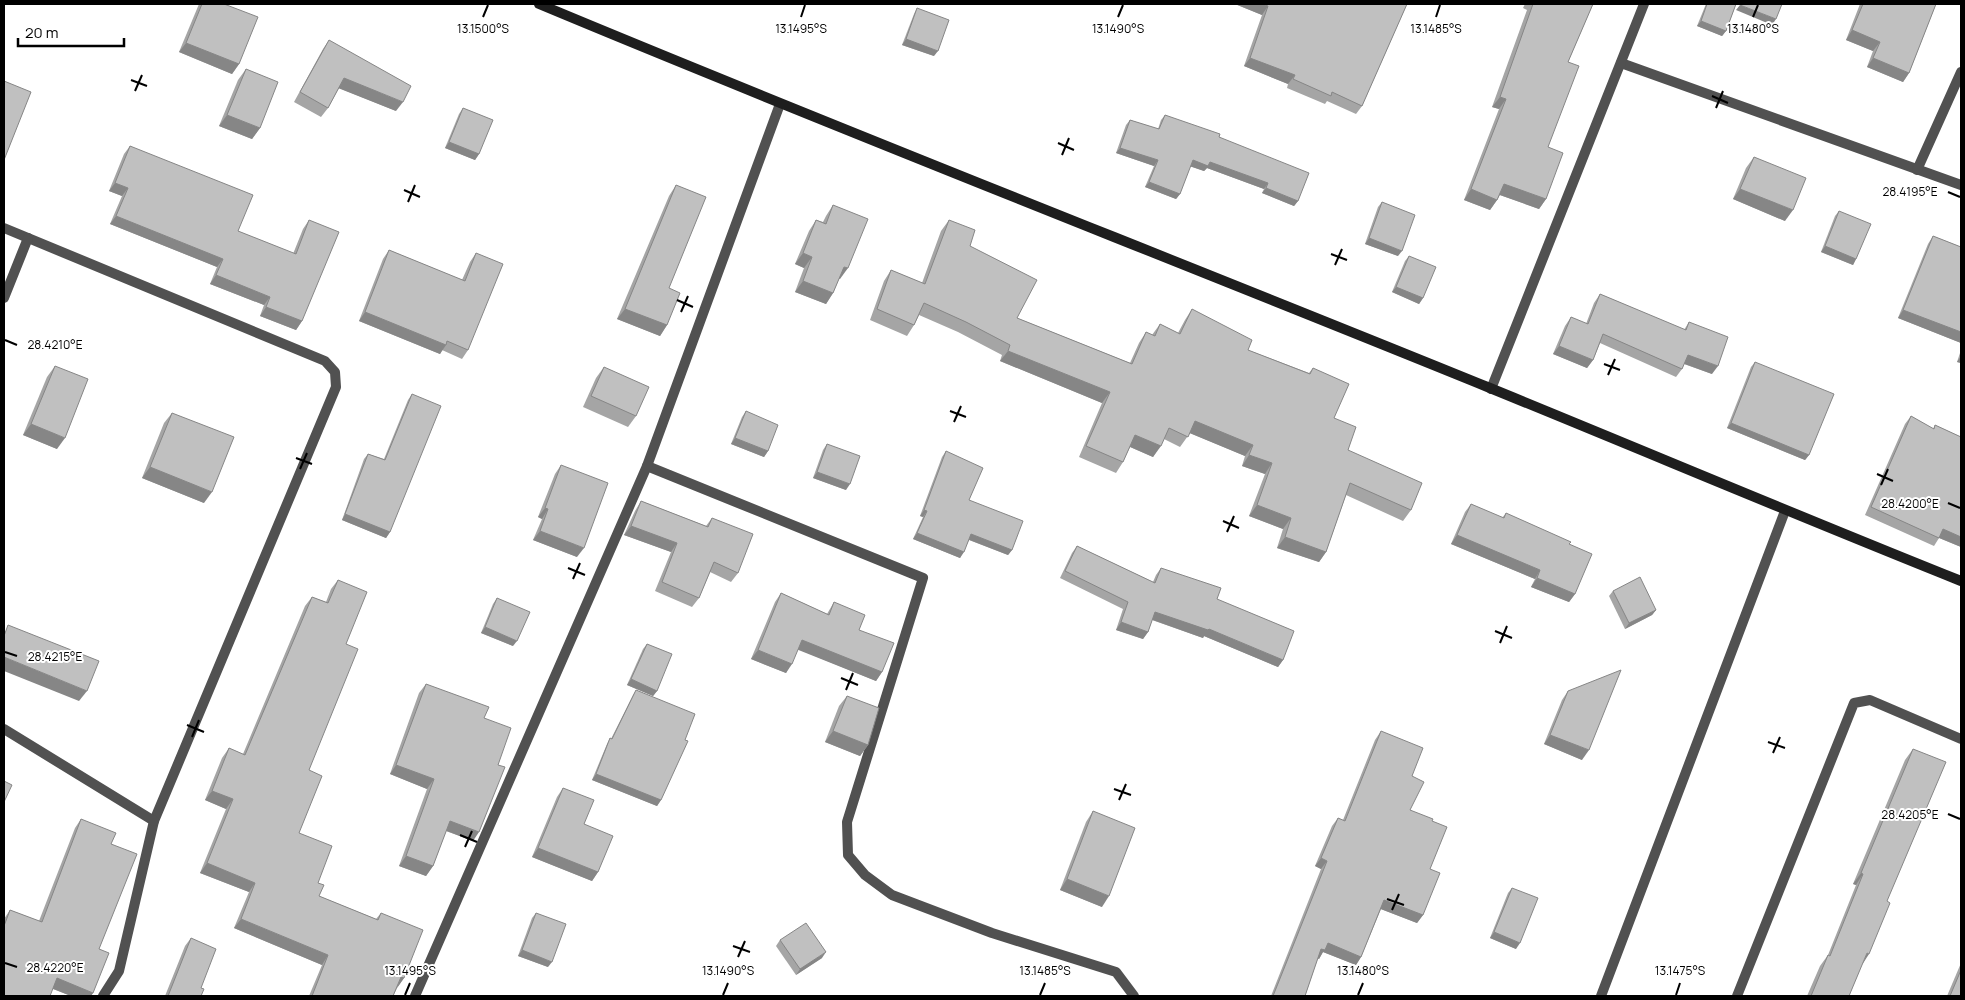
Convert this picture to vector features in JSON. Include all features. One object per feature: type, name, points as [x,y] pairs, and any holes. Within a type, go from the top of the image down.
[{"type":"main road","points":[[539,4],[780,104],[1491,388],[1785,511],[1961,581]]},
{"type":"street","points":[[1491,388],[1644,4]]},
{"type":"street","points":[[1621,63],[1961,185]]},
{"type":"street","points":[[1917,170],[1961,72]]},
{"type":"street","points":[[415,996],[647,466],[780,104]]},
{"type":"street","points":[[4,228],[324,360],[335,372],[336,388],[154,821],[119,971],[103,996]]},
{"type":"street","points":[[4,298],[28,238]]},
{"type":"street","points":[[647,466],[923,578],[847,822],[848,855],[865,875],[892,895],[992,933],[1116,972],[1134,996]]},
{"type":"street","points":[[1601,996],[1785,511]]},
{"type":"street","points":[[1737,996],[1854,704],[1870,700],[1961,739]]},
{"type":"street","points":[[4,730],[154,821]]},
{"type":"building","points":[[202,4],[224,4],[258,17],[239,64],[186,43]]},
{"type":"building","points":[[1262,4],[1407,4],[1362,106],[1332,92],[1331,96],[1293,79],[1295,75],[1250,58],[1268,6]]},
{"type":"building","points":[[1533,4],[1593,4],[1568,62],[1579,66],[1548,147],[1563,153],[1546,199],[1504,184],[1497,200],[1471,189],[1506,99],[1500,97]]},
{"type":"building","points":[[1707,4],[1736,4],[1726,31],[1701,21]]},
{"type":"building","points":[[1740,4],[1782,4],[1776,19]]},
{"type":"building","points":[[1863,4],[1936,4],[1909,73],[1873,58],[1880,42],[1852,30]]},
{"type":"building","points":[[917,8],[949,20],[938,51],[906,39]]},
{"type":"building","points":[[329,40],[411,86],[403,102],[344,78],[328,108],[300,92]]},
{"type":"building","points":[[246,69],[278,82],[260,128],[227,115]]},
{"type":"building","points":[[4,81],[31,92],[4,160]]},
{"type":"building","points":[[463,108],[493,120],[479,154],[449,142]]},
{"type":"building","points":[[1165,115],[1220,134],[1219,137],[1309,173],[1298,201],[1266,188],[1268,183],[1210,162],[1208,166],[1193,160],[1180,194],[1149,182],[1158,160],[1120,148],[1130,120],[1159,129]]},
{"type":"building","points":[[130,146],[253,195],[238,231],[296,254],[309,220],[339,232],[302,321],[266,307],[270,297],[216,275],[223,259],[116,216],[128,188],[115,183]]},
{"type":"building","points":[[1754,157],[1806,178],[1793,210],[1740,189]]},
{"type":"building","points":[[676,185],[706,197],[669,288],[680,293],[667,325],[625,309]]},
{"type":"building","points":[[1382,202],[1415,215],[1402,251],[1369,238]]},
{"type":"building","points":[[833,205],[868,219],[848,268],[844,267],[833,293],[803,281],[812,257],[803,253],[816,220],[826,224]]},
{"type":"building","points":[[1839,211],[1871,224],[1856,259],[1825,246]]},
{"type":"building","points":[[949,220],[975,230],[970,246],[1037,280],[1017,318],[1132,364],[1146,332],[1155,336],[1160,324],[1180,334],[1192,309],[1252,340],[1248,350],[1310,374],[1313,368],[1349,384],[1334,418],[1356,427],[1348,450],[1422,483],[1411,510],[1350,483],[1326,552],[1285,537],[1291,518],[1257,505],[1272,463],[1249,455],[1253,445],[1195,421],[1188,437],[1169,428],[1161,446],[1135,435],[1123,462],[1086,446],[1110,392],[1008,351],[1010,345],[924,303],[914,325],[877,309],[891,270],[925,284]]},
{"type":"building","points":[[1933,236],[1961,247],[1961,332],[1903,310]]},
{"type":"building","points":[[389,250],[465,281],[476,253],[503,264],[468,350],[447,341],[446,345],[365,312]]},
{"type":"building","points":[[1409,256],[1436,267],[1423,298],[1396,287]]},
{"type":"building","points":[[1600,294],[1686,330],[1689,322],[1728,337],[1718,366],[1688,355],[1682,369],[1603,334],[1593,360],[1559,346],[1571,317],[1588,324]]},
{"type":"building","points":[[1755,362],[1834,394],[1809,455],[1731,423]]},
{"type":"building","points":[[55,366],[88,379],[65,438],[31,424]]},
{"type":"building","points":[[604,367],[649,387],[636,416],[591,396]]},
{"type":"building","points":[[412,394],[441,406],[390,532],[345,514],[368,454],[385,460]]},
{"type":"building","points":[[746,411],[778,425],[768,451],[735,438]]},
{"type":"building","points":[[172,413],[234,437],[212,492],[150,467]]},
{"type":"building","points":[[1911,416],[1934,429],[1935,425],[1961,437],[1961,537],[1943,529],[1939,538],[1871,507]]},
{"type":"building","points":[[827,444],[860,456],[850,484],[817,472]]},
{"type":"building","points":[[946,451],[983,468],[969,500],[1023,521],[1012,550],[971,534],[964,552],[917,533],[927,511],[924,510]]},
{"type":"building","points":[[561,465],[608,483],[584,548],[540,531],[548,509],[545,508]]},
{"type":"building","points":[[641,501],[708,527],[712,518],[753,534],[738,573],[714,562],[699,598],[662,582],[677,543],[631,526]]},
{"type":"building","points":[[1471,504],[1504,518],[1506,513],[1571,542],[1569,544],[1592,554],[1575,594],[1537,578],[1540,570],[1457,535]]},
{"type":"building","points":[[1077,546],[1155,583],[1161,568],[1221,588],[1217,599],[1294,631],[1283,660],[1209,629],[1155,612],[1148,632],[1121,622],[1128,602],[1065,571]]},
{"type":"building","points":[[1640,577],[1656,610],[1629,623],[1613,591]]},
{"type":"building","points":[[338,580],[367,592],[346,644],[358,649],[309,770],[322,776],[299,833],[332,846],[318,883],[324,885],[319,896],[378,920],[381,913],[423,930],[404,978],[401,977],[393,996],[312,996],[328,955],[241,919],[255,883],[207,863],[233,799],[212,791],[229,748],[245,755],[312,597],[328,603]]},
{"type":"building","points":[[781,593],[829,615],[834,602],[865,615],[859,630],[894,643],[882,672],[802,640],[792,664],[758,650]]},
{"type":"building","points":[[497,598],[530,612],[517,641],[485,627]]},
{"type":"building","points":[[8,625],[99,661],[87,691],[4,657],[4,636]]},
{"type":"building","points":[[647,644],[672,654],[657,691],[631,679]]},
{"type":"building","points":[[1621,670],[1589,750],[1550,735],[1568,691]]},
{"type":"building","points":[[426,684],[489,707],[484,718],[511,728],[498,765],[505,767],[479,832],[450,821],[433,866],[406,856],[434,779],[396,765]]},
{"type":"building","points":[[636,690],[695,714],[685,740],[688,741],[661,800],[596,774],[610,738],[612,739]]},
{"type":"building","points":[[847,696],[879,708],[868,745],[833,731]]},
{"type":"building","points":[[1381,731],[1423,748],[1412,776],[1424,782],[1410,810],[1447,827],[1430,869],[1440,873],[1423,915],[1384,900],[1361,957],[1328,943],[1325,950],[1321,949],[1305,996],[1273,996],[1327,861],[1321,858],[1338,818],[1345,821]]},
{"type":"building","points":[[1913,749],[1946,762],[1887,901],[1890,903],[1869,954],[1867,953],[1849,996],[1811,996],[1828,955],[1830,956],[1863,874],[1861,873]]},
{"type":"building","points":[[4,781],[12,785],[4,802]]},
{"type":"building","points":[[563,788],[594,800],[584,824],[613,836],[598,872],[538,848]]},
{"type":"building","points":[[1093,811],[1135,828],[1109,896],[1067,879]]},
{"type":"building","points":[[81,819],[116,833],[111,844],[137,854],[99,949],[109,953],[93,993],[57,978],[50,996],[4,996],[4,926],[10,910],[42,922]]},
{"type":"building","points":[[1512,888],[1538,898],[1520,943],[1494,932]]},
{"type":"building","points":[[536,913],[566,924],[552,962],[522,950]]},
{"type":"building","points":[[806,923],[826,952],[800,969],[780,940]]},
{"type":"building","points":[[191,938],[216,949],[201,988],[204,989],[201,996],[168,996]]},
{"type":"building","points":[[1961,970],[1961,996],[1950,996]]}]
